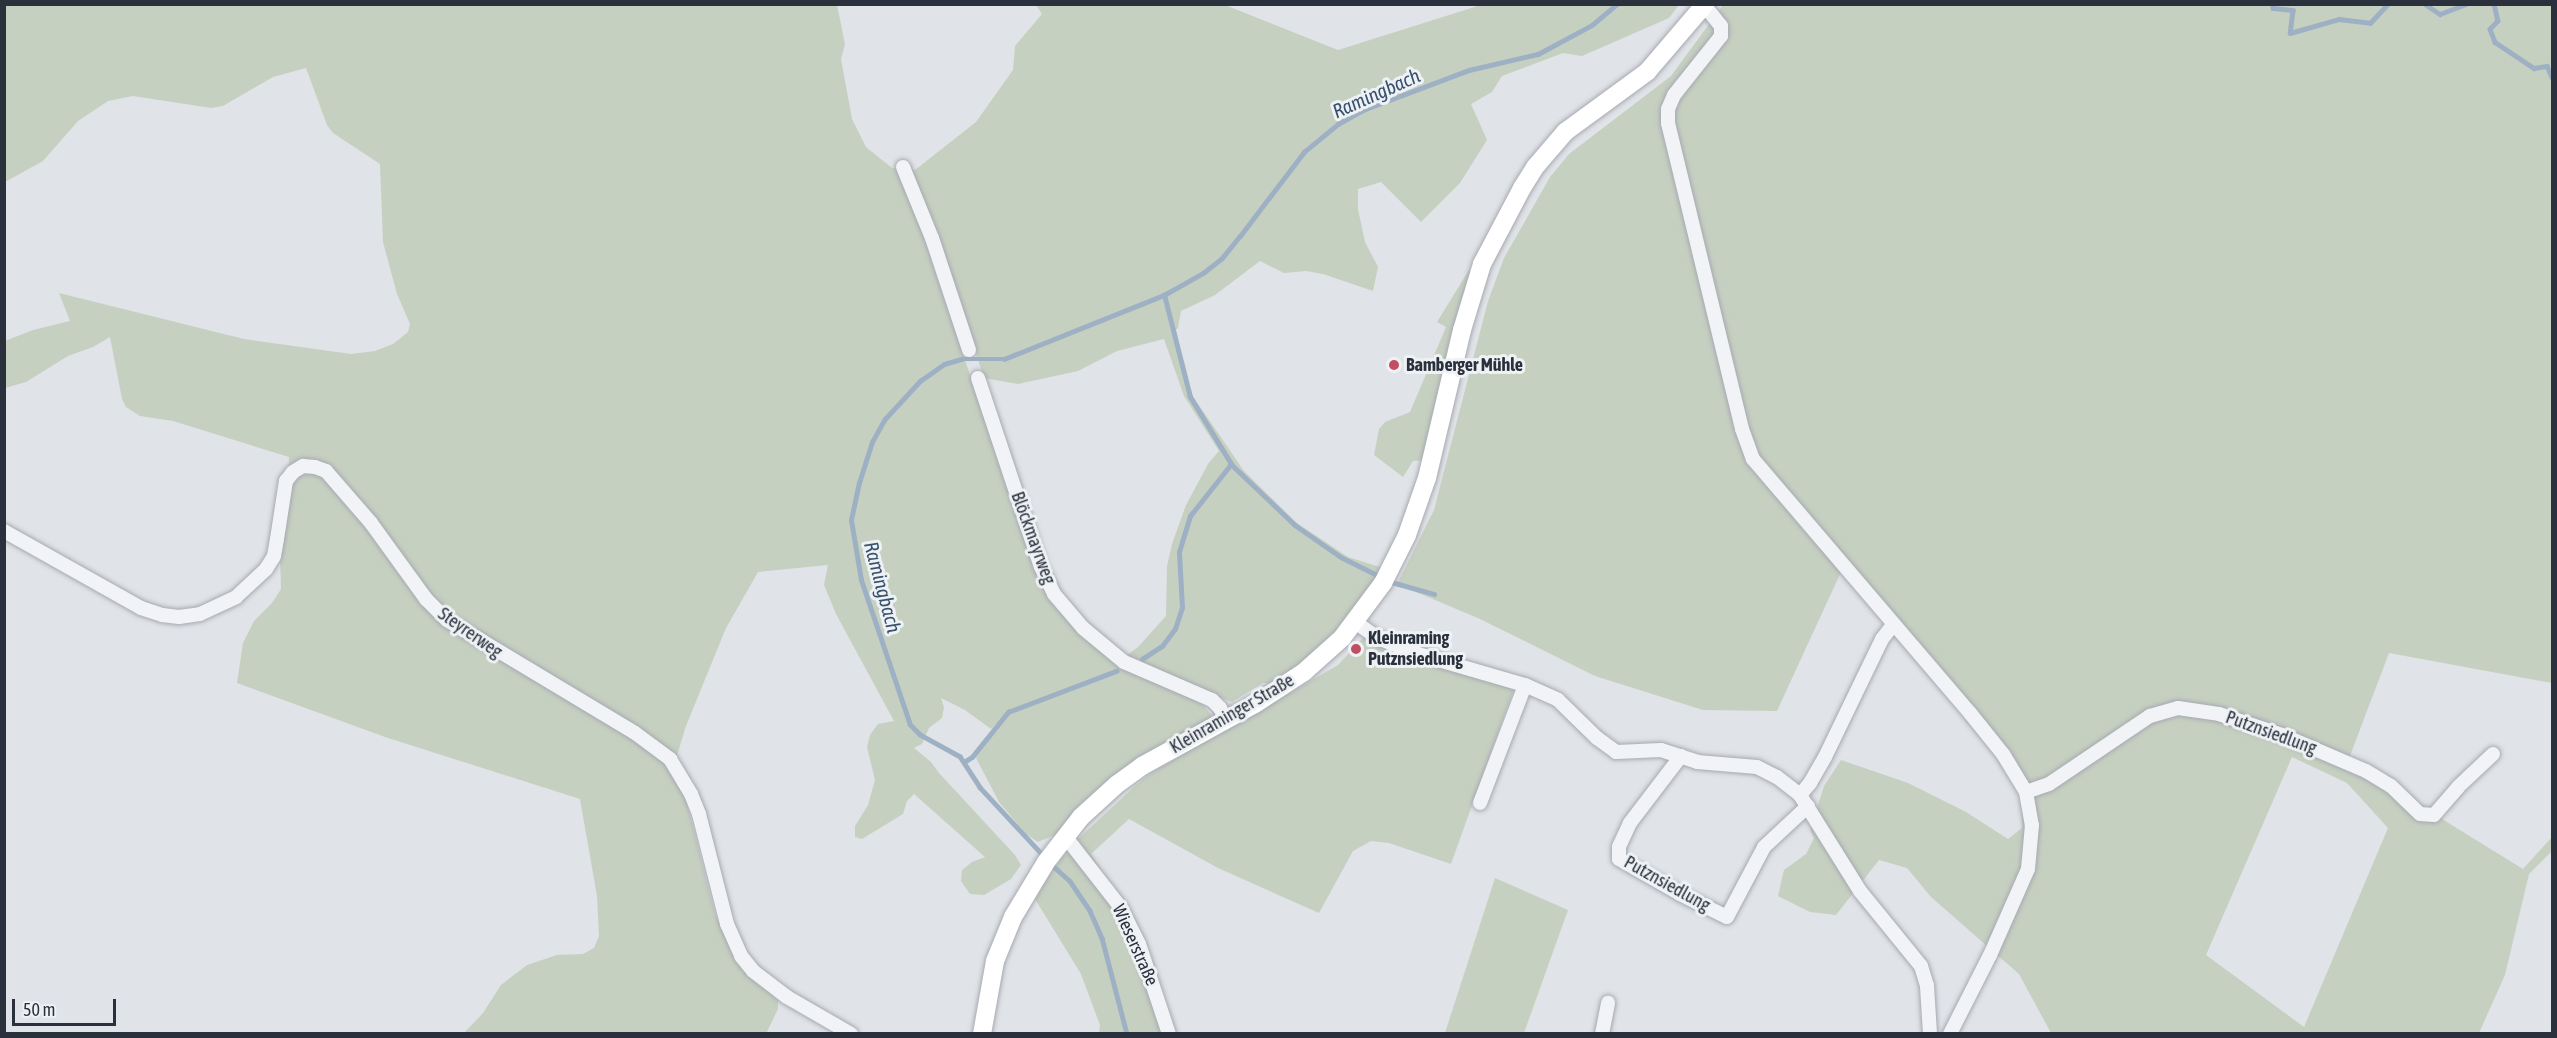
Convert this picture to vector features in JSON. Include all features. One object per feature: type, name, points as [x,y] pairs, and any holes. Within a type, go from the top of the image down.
[{"type":"main road","name":"Kleinraminger Straße","points":[[982,1034],[995,961],[1013,917],[1028,889],[1062,840],[1116,785],[1142,766],[1226,720],[1304,672],[1355,622],[1385,579],[1407,535],[1427,478],[1471,297],[1482,264],[1502,224],[1536,166],[1552,145],[1585,116],[1647,72],[1704,5]]},
{"type":"street","points":[[1704,5],[1712,11],[1721,26],[1721,36],[1674,95],[1668,109],[1668,123],[1742,429],[1754,459],[1970,713],[2002,754],[2026,792],[2032,825],[2028,869],[1990,955],[1950,1034]]},
{"type":"street","points":[[903,167],[932,238],[969,350]]},
{"type":"street","name":"Blöckmayrweg","points":[[978,378],[1041,567],[1054,594],[1083,628],[1124,662],[1212,700],[1220,708],[1226,720]]},
{"type":"street","name":"Steyrerweg","points":[[4,531],[141,608],[162,615],[179,617],[200,614],[236,597],[266,569],[274,556],[278,539],[286,481],[293,472],[303,466],[326,471],[371,523],[426,599],[447,620],[635,733],[670,759],[691,794],[699,814],[727,924],[741,956],[753,971],[780,992],[851,1034]]},
{"type":"street","points":[[1355,622],[1378,638],[1418,654],[1525,685],[1558,700],[1597,738],[1616,752],[1660,750],[1697,762],[1757,767],[1777,777],[1804,801],[1860,891],[1921,966],[1927,986],[1930,1034]]},
{"type":"street","points":[[1804,801],[1810,783],[1882,639],[1893,625]]},
{"type":"street","points":[[1480,803],[1525,685]]},
{"type":"street","name":"Putznsiedlung","points":[[2026,792],[2049,784],[2150,716],[2178,708],[2219,714],[2282,735],[2366,771],[2391,786],[2420,814],[2434,815],[2458,787],[2493,754]]},
{"type":"street","name":"Putznsiedlung","points":[[1681,756],[1630,823],[1619,847],[1619,859],[1680,894],[1728,917],[1764,847],[1804,801]]},
{"type":"street","name":"Wieserstraße","points":[[1062,840],[1121,908],[1138,944],[1168,1034]]},
{"type":"street","points":[[1602,1034],[1608,1003]]},
{"type":"green space","points":[[4,5],[837,5],[845,44],[841,59],[852,119],[866,147],[892,168],[915,170],[976,122],[1013,70],[1015,46],[1042,14],[1036,5],[1225,5],[1338,50],[1481,5],[1679,5],[1669,18],[1582,56],[1563,53],[1502,76],[1492,92],[1471,104],[1487,140],[1460,183],[1421,222],[1381,182],[1358,189],[1358,209],[1365,242],[1378,267],[1373,291],[1323,274],[1306,271],[1284,273],[1260,261],[1215,295],[1181,311],[1178,328],[1175,331],[1192,395],[1244,471],[1297,523],[1348,557],[1383,568],[1363,600],[1324,647],[1297,669],[1270,683],[1263,683],[1232,702],[1142,668],[1126,656],[1138,647],[1166,616],[1167,566],[1172,544],[1186,505],[1208,464],[1219,451],[1184,396],[1164,339],[1117,351],[1078,371],[1018,384],[984,378],[974,348],[962,351],[1031,556],[1059,608],[1070,621],[1116,662],[1131,672],[1199,700],[1211,715],[1211,720],[1127,769],[1104,787],[1057,834],[1038,842],[1026,834],[999,802],[976,758],[982,744],[986,744],[1001,723],[998,722],[991,729],[965,710],[941,698],[944,707],[942,718],[929,728],[922,744],[914,748],[931,762],[1015,855],[1021,865],[1011,879],[984,895],[970,894],[961,881],[962,870],[972,862],[985,857],[914,794],[907,801],[903,814],[862,839],[855,837],[855,826],[868,805],[875,780],[867,747],[870,735],[878,724],[894,721],[836,614],[824,585],[828,565],[758,572],[726,628],[686,726],[672,772],[687,803],[715,914],[739,962],[778,1001],[778,1009],[766,1034],[464,1033],[483,1013],[501,985],[527,965],[557,955],[583,954],[594,948],[599,936],[597,896],[580,799],[385,737],[237,683],[243,643],[254,621],[272,603],[281,589],[280,557],[287,524],[289,457],[173,421],[140,416],[126,407],[122,399],[110,337],[93,347],[68,356],[26,382],[5,388],[5,341],[33,330],[70,321],[59,293],[244,339],[351,354],[375,351],[393,344],[408,332],[410,324],[397,294],[383,242],[380,164],[333,133],[327,125],[306,68],[273,77],[223,106],[211,108],[133,96],[108,101],[78,121],[43,161],[5,182]]},
{"type":"green space","points":[[1723,5],[2552,5],[2552,683],[2389,653],[2348,761],[2523,869],[2552,837],[2552,851],[2529,874],[2505,975],[2479,1033],[2051,1033],[2019,974],[1931,897],[1907,868],[1879,860],[1836,915],[1810,912],[1778,896],[1784,870],[1806,854],[1814,838],[1810,830],[1824,786],[1841,760],[1908,783],[1966,812],[2008,839],[2022,828],[2021,793],[1996,750],[1841,572],[1777,711],[1703,710],[1595,676],[1480,619],[1397,584],[1434,510],[1488,301],[1504,258],[1550,177],[1569,154],[1671,76]],"holes":[[[2292,757],[2347,783],[2388,828],[2304,1027],[2206,955]]]},
{"type":"green space","points":[[1469,270],[1472,272],[1424,460],[1413,461],[1403,477],[1374,455],[1379,429],[1385,422],[1410,412],[1446,327],[1437,322]]},
{"type":"green space","points":[[1363,638],[1510,687],[1513,691],[1451,864],[1389,843],[1371,841],[1353,851],[1319,913],[1218,868],[1129,819],[1091,854],[1114,889],[1174,1033],[1099,1033],[1100,1025],[1081,974],[1035,899],[1044,883],[1064,855],[1069,854],[1077,840],[1154,771],[1338,665]]},
{"type":"green space","points":[[1495,878],[1568,910],[1524,1033],[1445,1033]]},
{"type":"waterway","name":"Ramingbach","points":[[1045,858],[980,788],[960,757],[920,735],[910,725],[861,580],[851,520],[859,483],[872,442],[885,419],[920,381],[944,364],[962,359],[1004,359],[1164,295],[1203,273],[1222,258],[1304,152],[1338,124],[1363,110],[1469,70],[1538,54],[1592,25],[1617,4]]},
{"type":"waterway","points":[[2273,4],[2273,8],[2293,10],[2290,33],[2339,19],[2370,23],[2388,4]]},
{"type":"waterway","points":[[2425,4],[2440,14],[2466,4]]},
{"type":"waterway","points":[[2494,4],[2498,21],[2490,29],[2495,42],[2534,68],[2547,66],[2552,77]]},
{"type":"waterway","name":"Ramingbach","points":[[1142,659],[1162,646],[1175,629],[1182,608],[1179,552],[1190,516],[1231,464],[1190,397],[1164,295]]},
{"type":"waterway","points":[[1231,464],[1295,525],[1341,557],[1381,577]]},
{"type":"waterway","points":[[1388,581],[1434,594]]},
{"type":"waterway","name":"Ramingbach","points":[[964,762],[972,757],[1008,712],[1116,671]]},
{"type":"waterway","name":"Ramingbach","points":[[1051,864],[1070,881],[1090,911],[1102,938],[1127,1034]]},
{"type":"place","name":"Bamberger Mühle","points":[[1394,365]]},
{"type":"place","name":"Kleinraming Putznsiedlung","points":[[1356,649]]}]
